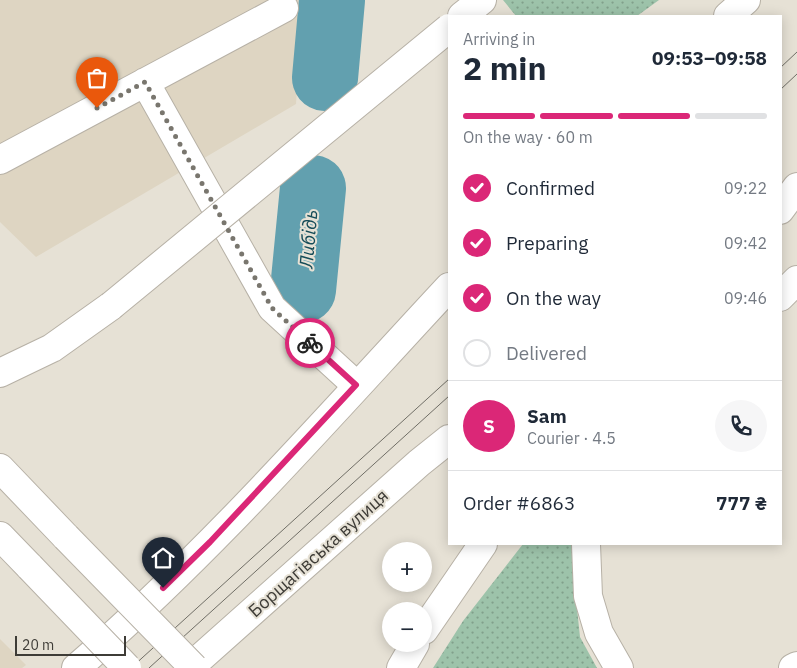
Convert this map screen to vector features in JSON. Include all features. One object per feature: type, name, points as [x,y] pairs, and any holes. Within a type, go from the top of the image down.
[{"type":"main road","points":[[463,15],[482,0]]},
{"type":"main road","points":[[729,15],[746,0]]},
{"type":"main road","points":[[0,160],[284,8]]},
{"type":"main road","points":[[0,373],[52,348],[111,306],[448,29]]},
{"type":"main road","points":[[145,82],[272,308],[356,385]]},
{"type":"main road","points":[[782,180],[797,169]]},
{"type":"main road","points":[[782,207],[797,187]]},
{"type":"main road","points":[[782,295],[797,280]]},
{"type":"main road","points":[[76,668],[120,630],[210,542],[448,288]]},
{"type":"main road","name":"Борщагівська вулиця","points":[[188,668],[419,463],[448,441]]},
{"type":"main road","points":[[0,468],[194,668]]},
{"type":"main road","points":[[0,536],[127,668]]},
{"type":"main road","points":[[432,618],[482,545]]},
{"type":"main road","points":[[586,545],[588,596],[599,633],[619,668]]},
{"type":"main road","points":[[401,668],[410,652]]},
{"type":"main road","points":[[793,668],[797,666]]},
{"type":"shaded area","points":[[0,0],[303,0],[296,104],[36,257],[0,222]]},
{"type":"shaded area","points":[[0,639],[26,665],[22,668],[0,668]]},
{"type":"green space","points":[[503,0],[659,0],[638,15],[515,15]]},
{"type":"green space","points":[[522,545],[577,545],[574,580],[580,637],[597,668],[433,668],[463,621]]},
{"type":"waterway","name":"Либідь","points":[[325,78],[332,0]]},
{"type":"waterway","name":"Либідь","points":[[303,290],[313,188]]},
{"type":"tram line","points":[[782,66],[797,52]]},
{"type":"tram line","points":[[782,88],[797,74]]},
{"type":"tram line","points":[[131,668],[448,380]]},
{"type":"tram line","points":[[149,668],[448,397]]},
{"type":"way so far","points":[[97,108],[145,82],[272,308],[310,343]]},
{"type":"route","points":[[163,588],[210,542],[356,385],[310,343]]}]
